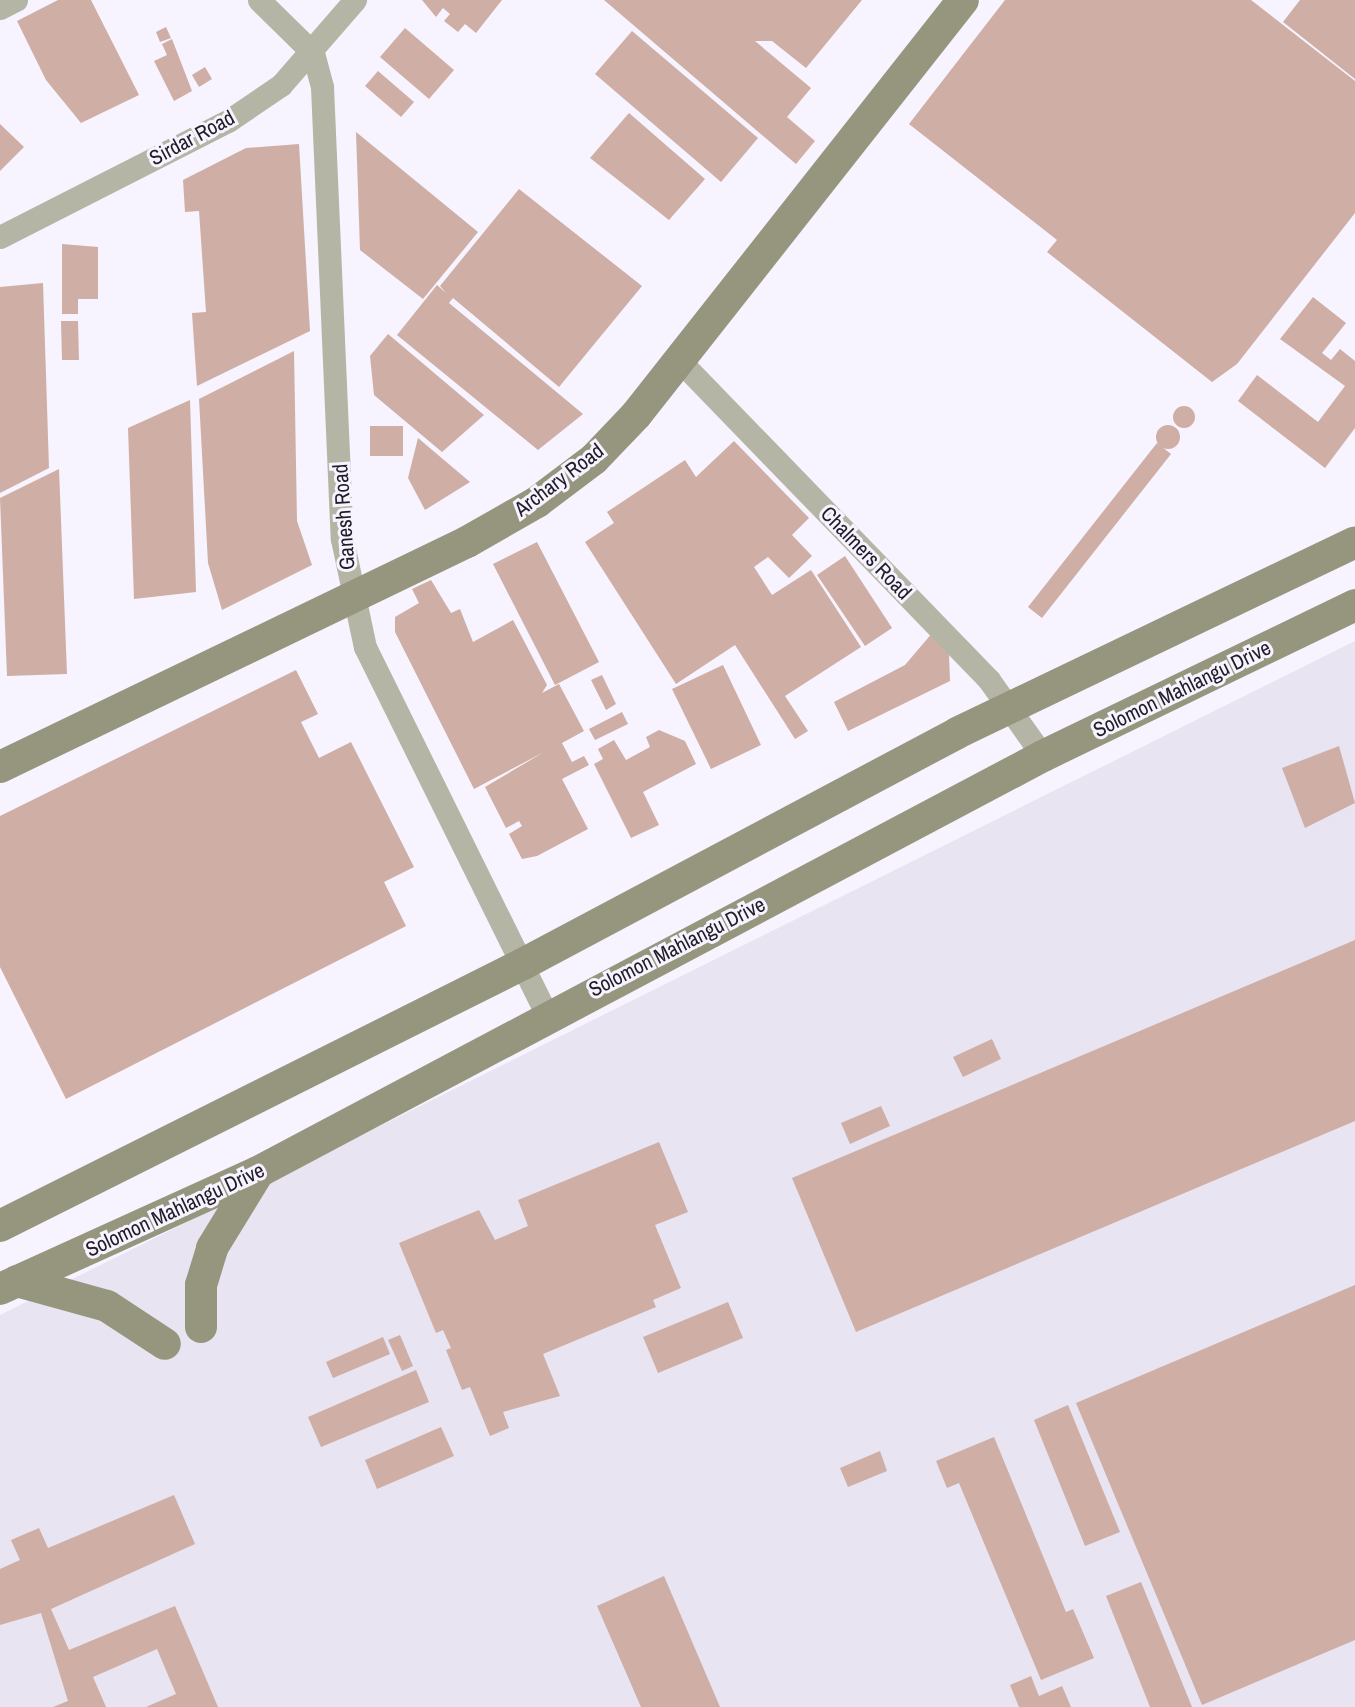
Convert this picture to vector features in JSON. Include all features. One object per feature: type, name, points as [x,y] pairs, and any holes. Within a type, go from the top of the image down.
[{"type":"main road","name":"Archary Road","points":[[0,767],[537,502],[594,459],[679,360],[963,0]]},
{"type":"main road","points":[[0,1226],[523,964],[1012,707],[1355,542]]},
{"type":"main road","name":"Solomon Mahlangu Drive","points":[[8,1285],[258,1172],[546,1014],[1043,755],[1355,605]]},
{"type":"main road","points":[[201,1327],[201,1284],[212,1248],[258,1172]]},
{"type":"main road","points":[[8,1285],[107,1306],[165,1344]]},
{"type":"street","points":[[0,8],[16,0]]},
{"type":"street","points":[[259,0],[313,53]]},
{"type":"street","name":"Sirdar Road","points":[[0,237],[228,121],[313,53],[355,0]]},
{"type":"street","name":"Ganesh Road","points":[[313,53],[327,131],[342,539],[350,594],[388,700],[546,1014]]},
{"type":"street","name":"Chalmers Road","points":[[679,360],[1012,707],[1043,755]]},
{"type":"shaded area","points":[[1355,641],[1355,1707],[0,1707],[0,1315]]},
{"type":"building","points":[[58,0],[91,0],[139,95],[81,123],[46,80],[17,21]]},
{"type":"building","points":[[422,0],[502,0],[476,33],[465,24],[458,32],[444,21],[450,14],[443,8],[436,17]]},
{"type":"building","points":[[604,0],[862,0],[806,68],[772,41],[755,41],[811,88],[787,117],[815,141],[796,164]]},
{"type":"building","points":[[1005,0],[1251,0],[1355,81],[1355,213],[1237,364],[1212,382],[1047,252],[1057,240],[909,124]]},
{"type":"building","points":[[1300,0],[1355,0],[1355,79],[1283,22]]},
{"type":"building","points":[[166,27],[171,38],[160,42],[156,32]]},
{"type":"building","points":[[405,28],[454,70],[429,99],[380,57]]},
{"type":"building","points":[[632,31],[758,138],[721,182],[595,74]]},
{"type":"building","points":[[172,39],[192,91],[174,101],[154,61],[167,55],[162,44]]},
{"type":"building","points":[[205,67],[212,79],[199,87],[192,75]]},
{"type":"building","points":[[378,71],[414,102],[401,117],[365,86]]},
{"type":"building","points":[[629,113],[705,179],[669,220],[590,158]]},
{"type":"building","points":[[0,124],[24,147],[0,171]]},
{"type":"building","points":[[356,132],[478,232],[423,299],[360,250]]},
{"type":"building","points":[[299,144],[310,331],[197,386],[192,313],[206,312],[199,211],[185,212],[183,180],[246,148]]},
{"type":"building","points":[[519,189],[642,286],[559,387],[453,298],[449,303],[583,414],[538,450],[397,335],[437,285],[446,293],[440,286]]},
{"type":"building","points":[[62,244],[98,247],[98,299],[78,299],[78,314],[62,314]]},
{"type":"building","points":[[43,283],[49,468],[0,493],[0,287]]},
{"type":"building","points":[[1313,297],[1346,323],[1322,353],[1331,360],[1340,349],[1355,361],[1355,428],[1325,468],[1238,401],[1257,375],[1318,422],[1345,386],[1280,339]]},
{"type":"building","points":[[61,321],[78,321],[79,360],[62,360]]},
{"type":"building","points":[[388,334],[484,415],[442,452],[374,395],[370,356]]},
{"type":"building","points":[[294,351],[297,521],[312,565],[222,610],[208,563],[199,399]]},
{"type":"building","points":[[190,400],[196,592],[134,599],[128,428]]},
{"type":"building","points":[[1184,406],[1192,409],[1195,417],[1192,425],[1184,428],[1176,425],[1173,417],[1176,409]]},
{"type":"building","points":[[1168,425],[1176,429],[1180,437],[1176,445],[1168,449],[1160,445],[1156,437],[1160,429]]},
{"type":"building","points":[[370,426],[403,426],[403,456],[370,456]]},
{"type":"building","points":[[418,438],[470,482],[425,510],[408,478]]},
{"type":"building","points":[[734,441],[809,518],[792,535],[812,556],[789,578],[768,557],[754,567],[772,595],[811,570],[861,647],[785,696],[808,731],[795,739],[735,645],[676,684],[585,542],[614,523],[607,512],[685,460],[696,477]]},
{"type":"building","points":[[1157,443],[1171,454],[1042,618],[1028,607]]},
{"type":"building","points":[[59,469],[67,674],[7,676],[0,498]]},
{"type":"building","points":[[537,542],[599,662],[555,685],[493,564]]},
{"type":"building","points":[[845,556],[892,628],[865,646],[817,575]]},
{"type":"building","points":[[431,580],[451,613],[460,609],[473,642],[513,620],[547,685],[542,693],[559,684],[584,731],[562,743],[572,762],[584,756],[589,765],[562,779],[588,829],[537,856],[522,859],[509,834],[522,826],[519,821],[506,828],[485,787],[544,752],[474,789],[395,632],[395,617],[419,603],[412,589]]},
{"type":"building","points":[[933,632],[949,654],[950,681],[848,731],[834,702],[905,665]]},
{"type":"building","points":[[723,665],[761,745],[711,769],[672,689]]},
{"type":"building","points":[[296,670],[318,714],[301,722],[319,758],[351,742],[414,867],[384,882],[406,926],[66,1099],[0,967],[0,816]]},
{"type":"building","points":[[602,675],[616,704],[606,710],[591,680]]},
{"type":"building","points":[[622,712],[628,724],[595,740],[589,729]]},
{"type":"building","points":[[659,730],[685,741],[696,764],[643,792],[659,825],[631,838],[594,764],[603,759],[598,749],[614,740],[626,760],[650,747],[646,737]]},
{"type":"building","points":[[1339,746],[1355,803],[1305,828],[1282,768]]},
{"type":"building","points":[[1355,940],[1355,1121],[856,1332],[792,1178]]},
{"type":"building","points":[[992,1039],[1001,1059],[963,1077],[953,1057]]},
{"type":"building","points":[[881,1106],[890,1126],[850,1144],[841,1123]]},
{"type":"building","points":[[659,1142],[688,1212],[655,1225],[681,1288],[653,1300],[656,1307],[543,1354],[560,1396],[503,1412],[509,1428],[490,1436],[470,1387],[462,1390],[446,1350],[451,1348],[443,1330],[436,1333],[399,1243],[479,1210],[495,1240],[528,1226],[518,1200]]},
{"type":"building","points":[[1355,1285],[1355,1640],[1202,1705],[1076,1403]]},
{"type":"building","points":[[728,1302],[743,1338],[658,1373],[643,1337]]},
{"type":"building","points":[[400,1335],[413,1366],[402,1371],[388,1340]]},
{"type":"building","points":[[383,1337],[390,1354],[333,1378],[326,1362]]},
{"type":"building","points":[[416,1370],[429,1402],[321,1447],[308,1417]]},
{"type":"building","points":[[1068,1405],[1120,1532],[1085,1546],[1034,1420]]},
{"type":"building","points":[[441,1427],[454,1456],[377,1489],[365,1460]]},
{"type":"building","points":[[994,1437],[1066,1612],[1073,1609],[1094,1658],[1041,1680],[959,1483],[947,1488],[936,1461]]},
{"type":"building","points":[[880,1451],[887,1471],[848,1487],[840,1468]]},
{"type":"building","points":[[174,1495],[195,1544],[51,1609],[69,1650],[175,1606],[218,1707],[146,1707],[176,1694],[157,1649],[93,1677],[106,1707],[53,1707],[68,1701],[41,1613],[0,1625],[0,1569],[20,1560],[11,1540],[39,1528],[48,1548]]},
{"type":"building","points":[[664,1576],[720,1707],[641,1707],[597,1606]]},
{"type":"building","points":[[1141,1582],[1192,1707],[1150,1707],[1106,1596]]},
{"type":"building","points":[[1031,1676],[1039,1696],[1062,1686],[1071,1707],[1019,1707],[1010,1685]]}]
